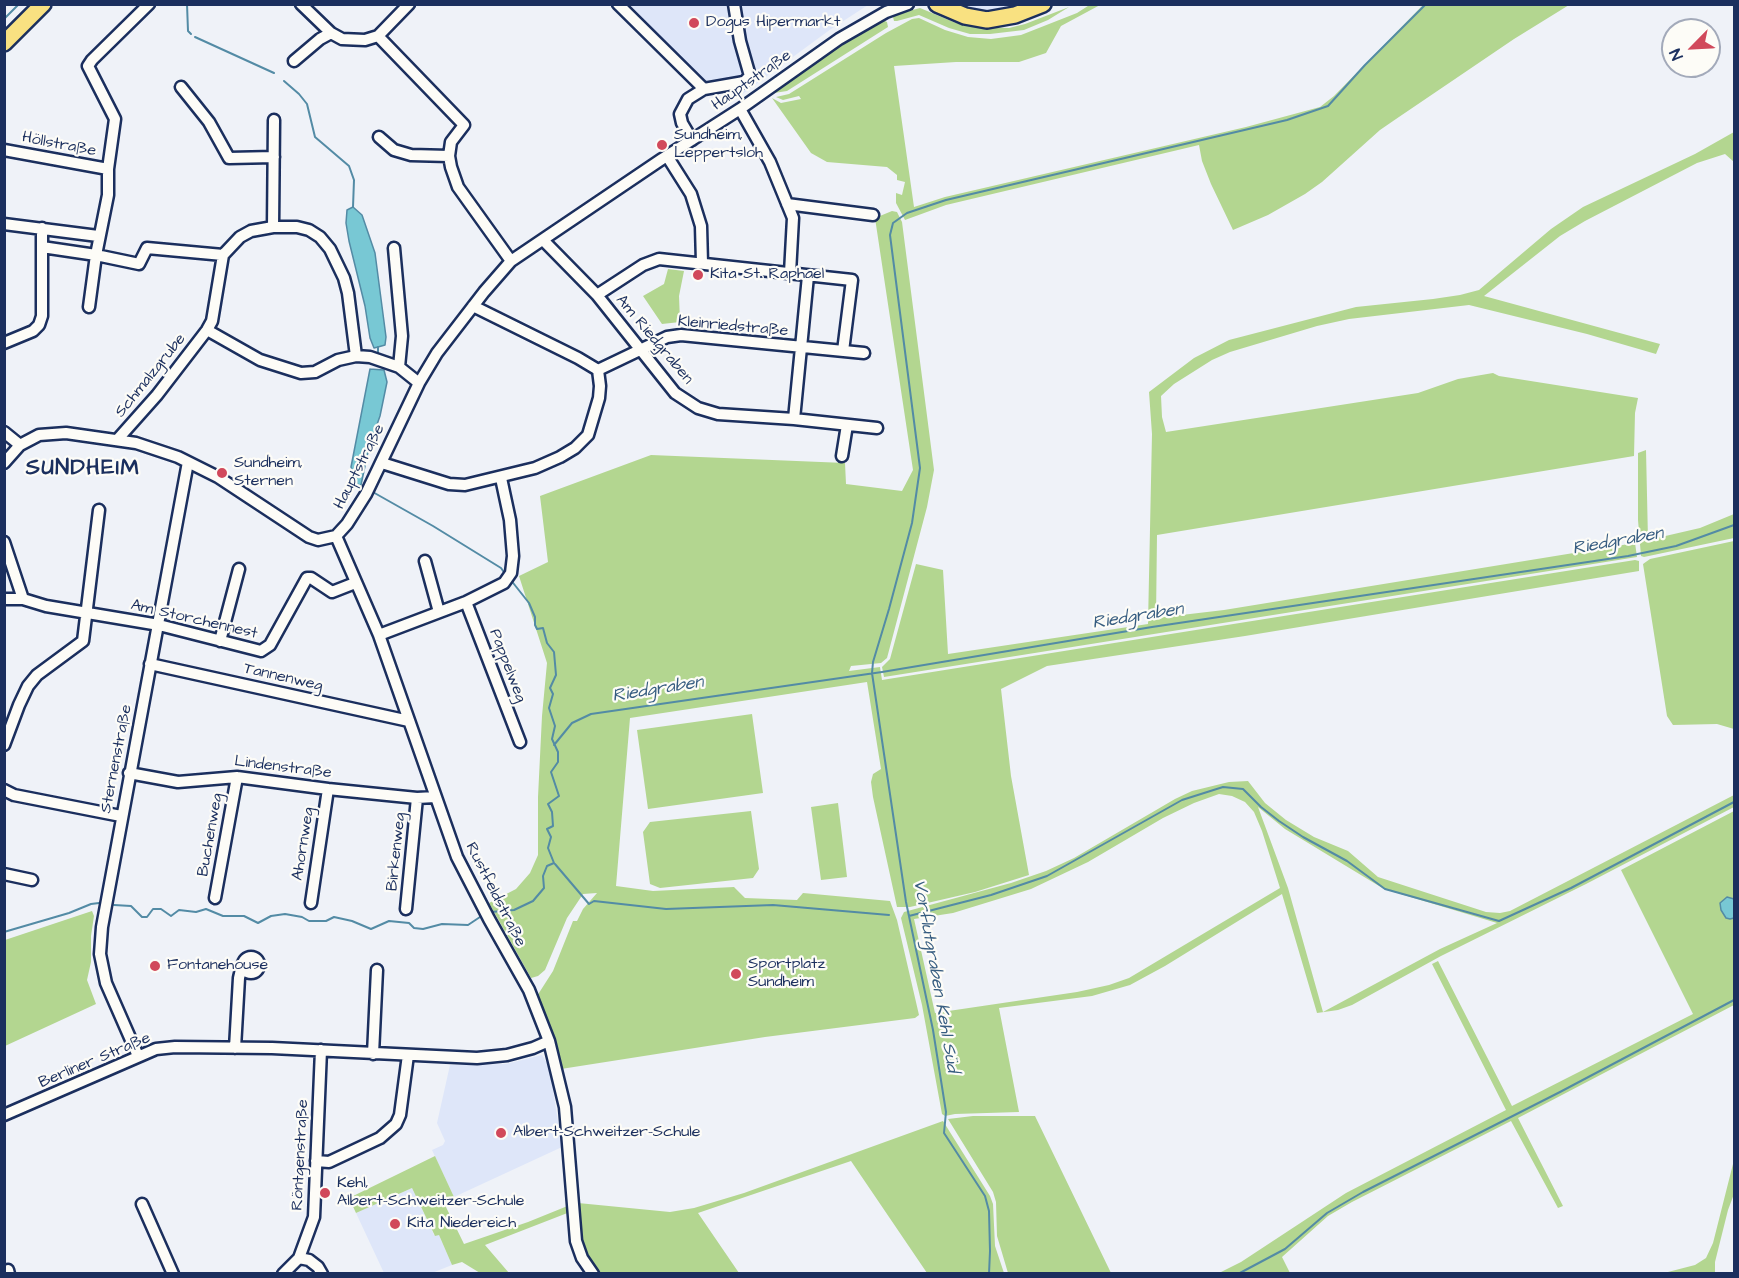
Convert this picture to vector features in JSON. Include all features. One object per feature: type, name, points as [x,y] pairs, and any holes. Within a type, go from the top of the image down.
[{"type":"main road","points":[[4,43],[43,4]]},
{"type":"main road","points":[[937,4],[965,16],[987,20],[1015,15],[1043,4]]},
{"type":"street","name":"Höllstraße","points":[[89,308],[98,236],[108,195],[108,169],[115,119],[88,66],[149,4]]},
{"type":"street","points":[[301,4],[331,33],[342,39],[353,41],[378,36],[407,5]]},
{"type":"street","points":[[618,4],[704,89]]},
{"type":"street","points":[[692,140],[682,123],[681,114],[688,99],[704,89],[744,82],[750,76],[740,41],[734,4]]},
{"type":"street","name":"Hauptstraße","points":[[336,536],[347,524],[368,489],[419,383],[447,339],[511,261],[740,109],[839,39],[889,8],[908,4]]},
{"type":"street","points":[[294,61],[320,39],[331,33]]},
{"type":"street","points":[[378,36],[464,125],[451,142],[449,156],[458,187],[511,261]]},
{"type":"street","points":[[181,87],[209,122],[229,158],[274,157]]},
{"type":"street","points":[[740,109],[770,162],[793,218],[790,273]]},
{"type":"street","points":[[273,227],[274,120]]},
{"type":"street","points":[[379,137],[394,150],[411,155],[449,156]]},
{"type":"street","name":"Höllstraße","points":[[4,150],[108,169]]},
{"type":"street","points":[[667,156],[691,194],[701,226],[702,263]]},
{"type":"street","points":[[787,204],[873,214]]},
{"type":"street","points":[[4,224],[98,236]]},
{"type":"street","points":[[42,247],[139,264],[147,248],[224,255],[240,237],[251,231],[273,227],[297,227],[309,230],[320,237],[330,249],[344,278],[356,356]]},
{"type":"street","points":[[4,343],[33,331],[39,325],[42,316],[42,228]]},
{"type":"street","name":"Am Riedgraben","points":[[543,240],[597,296],[642,349],[675,393],[698,408],[718,414],[877,428]]},
{"type":"street","points":[[394,248],[402,336],[399,367]]},
{"type":"street","name":"Schmalzgrube","points":[[117,440],[157,395],[207,330],[212,321],[224,255]]},
{"type":"street","points":[[597,296],[643,265],[659,259],[852,280],[843,351]]},
{"type":"street","name":"Kleinriedstraße","points":[[801,348],[808,276]]},
{"type":"street","points":[[382,463],[449,484],[465,485],[535,468],[575,448],[588,435],[600,386],[597,370],[578,358],[473,306]]},
{"type":"street","name":"Schmalzgrube","points":[[207,330],[260,360],[301,373],[315,372],[338,360],[356,356],[369,357],[399,367],[419,383]]},
{"type":"street","name":"Kleinriedstraße","points":[[597,370],[667,337],[681,334],[864,353]]},
{"type":"street","points":[[794,419],[801,348]]},
{"type":"street","points":[[843,456],[847,425]]},
{"type":"street","points":[[4,432],[20,445]]},
{"type":"street","points":[[4,463],[20,445],[39,435],[66,433],[117,440],[163,451],[222,479],[309,537],[318,540],[336,536]]},
{"type":"street","name":"Sternenstraße","points":[[138,1056],[106,982],[100,954],[102,927],[188,462]]},
{"type":"street","points":[[379,635],[466,602],[508,578],[512,547],[510,520],[501,478]]},
{"type":"street","points":[[4,745],[28,686],[37,675],[83,641],[99,510]]},
{"type":"street","name":"Rustfeldstraße","points":[[336,536],[379,635],[457,857],[530,990],[549,1041],[565,1107],[576,1241],[582,1258],[593,1274]]},
{"type":"street","points":[[4,542],[23,599]]},
{"type":"street","points":[[425,561],[439,612]]},
{"type":"street","points":[[220,640],[239,569]]},
{"type":"street","name":"Am Storchennest","points":[[4,599],[23,599],[87,614],[159,625],[261,651],[270,645],[307,578],[311,578],[332,592],[355,583]]},
{"type":"street","name":"Pappelweg","points":[[466,602],[520,742]]},
{"type":"street","name":"Tannenweg","points":[[150,664],[409,721]]},
{"type":"street","name":"Lindenstraße","points":[[129,773],[178,782],[237,777],[417,798],[435,797]]},
{"type":"street","name":"Buchenweg","points":[[215,898],[237,777]]},
{"type":"street","name":"Ahornweg","points":[[310,903],[328,789]]},
{"type":"street","points":[[4,790],[14,795],[121,816]]},
{"type":"street","name":"Birkenweg","points":[[406,909],[417,798]]},
{"type":"street","points":[[4,874],[32,880]]},
{"type":"street","points":[[235,1048],[239,978],[242,965]]},
{"type":"street","points":[[373,1054],[377,970]]},
{"type":"street","name":"Berliner Straße","points":[[4,1115],[156,1049],[175,1047],[321,1050],[477,1058],[507,1055],[549,1041]]},
{"type":"street","name":"Röntgenstraße","points":[[282,1274],[299,1258],[314,1218],[321,1050]]},
{"type":"street","points":[[316,1161],[329,1162],[380,1138],[396,1124],[400,1116],[408,1055]]},
{"type":"street","points":[[142,1204],[173,1274]]},
{"type":"street","points":[[299,1258],[309,1260],[318,1267],[322,1274]]},
{"type":"shaded area","points":[[630,5],[868,5],[831,29],[737,98],[705,83]]},
{"type":"shaded area","points":[[937,5],[1044,5],[1010,18]]},
{"type":"shaded area","name":"Albert-Schweitzer-Schule","points":[[542,1055],[548,1065],[562,1147],[454,1197],[432,1150],[443,1145],[445,1141],[437,1123],[450,1065],[506,1064]]},
{"type":"shaded area","name":"Kita Niedereich","points":[[412,1188],[434,1235],[439,1235],[452,1265],[432,1273],[384,1273],[356,1213]]},
{"type":"green space","points":[[1091,4],[1100,5],[1061,26],[1046,53],[1019,62],[956,62],[894,66],[914,207],[945,197],[1246,127],[1320,107],[1334,96],[1423,5],[1569,5],[1514,39],[1380,130],[1322,182],[1305,194],[1268,215],[1233,230],[1211,184],[1202,161],[1199,145],[946,205],[905,220],[896,203],[896,193],[902,195],[905,182],[897,180],[897,175],[887,167],[827,162],[811,153],[772,98],[781,103],[801,99],[799,96],[783,100],[776,97],[789,94],[912,19],[919,18],[968,37],[991,39],[1021,35],[1077,13]]},
{"type":"green space","points":[[1069,7],[1048,20],[1024,30],[990,34],[970,34],[919,15],[897,21],[894,21],[893,17],[920,8],[956,23],[1009,28]]},
{"type":"green space","points":[[883,20],[887,22],[888,27],[787,91],[774,93],[764,99],[842,43]]},
{"type":"green space","points":[[1734,132],[1734,162],[1725,154],[1697,163],[1585,221],[1560,236],[1484,296],[1660,344],[1656,354],[1587,334],[1469,305],[1349,319],[1317,326],[1230,352],[1212,360],[1174,384],[1161,396],[1162,417],[1166,432],[1418,393],[1458,379],[1493,373],[1499,376],[1638,398],[1635,413],[1634,456],[1157,535],[1156,618],[1224,610],[1635,543],[1637,557],[884,677],[882,667],[890,659],[916,564],[943,570],[948,654],[1148,624],[1152,434],[1149,392],[1194,358],[1229,340],[1356,307],[1433,299],[1479,290],[1551,229],[1583,207],[1695,154]]},
{"type":"green space","points":[[892,211],[897,212],[902,222],[934,470],[927,507],[887,658],[881,663],[851,666],[849,671],[880,667],[882,680],[1635,560],[1639,561],[1639,571],[1047,666],[1001,689],[1011,776],[1029,875],[975,892],[910,907],[897,907],[873,797],[871,782],[873,774],[881,769],[867,682],[630,718],[616,886],[653,891],[734,887],[745,898],[797,900],[803,893],[890,901],[897,920],[919,1015],[915,1018],[765,1037],[561,1069],[551,1032],[537,996],[553,971],[573,921],[577,921],[583,909],[597,893],[583,894],[567,918],[545,970],[531,978],[489,903],[516,889],[530,873],[538,855],[538,797],[547,663],[519,576],[548,562],[540,496],[651,455],[845,463],[846,484],[902,491],[913,470],[875,218]]},
{"type":"green space","points":[[668,269],[684,271],[679,296],[680,322],[662,324],[643,296],[664,284]]},
{"type":"green space","points":[[1646,450],[1648,540],[1700,528],[1734,514],[1734,538],[1641,556],[1638,520],[1638,453]]},
{"type":"green space","points":[[1734,541],[1734,729],[1717,724],[1673,725],[1667,716],[1643,564],[1650,559]]},
{"type":"green space","points":[[752,714],[763,793],[648,809],[637,730]]},
{"type":"green space","points":[[1248,781],[1265,803],[1286,820],[1314,837],[1348,851],[1378,877],[1486,912],[1500,913],[1510,911],[1734,795],[1734,807],[1441,956],[1352,1005],[1338,1010],[1317,1013],[1282,894],[1130,985],[1092,996],[999,1008],[1019,1112],[945,1116],[942,1114],[922,1005],[901,918],[904,912],[1011,883],[1046,871],[1074,858],[1175,799],[1192,791],[1229,782]],"holes":[[[1219,794],[1232,796],[1245,802],[1254,812],[1280,888],[1129,978],[1077,992],[935,1013],[914,919],[953,913],[1031,889],[1088,862],[1163,818]],[[1258,807],[1285,829],[1384,889],[1497,923],[1440,949],[1323,1012],[1288,888]]]},
{"type":"green space","points":[[838,803],[847,877],[821,880],[811,807]]},
{"type":"green space","points":[[751,811],[759,869],[753,878],[660,888],[650,884],[643,832],[650,822]]},
{"type":"green space","points":[[1734,811],[1734,899],[1727,897],[1730,919],[1734,918],[1734,1005],[1518,1118],[1563,1206],[1558,1208],[1511,1121],[1328,1216],[1282,1257],[1290,1273],[1217,1274],[1241,1262],[1346,1193],[1506,1110],[1432,964],[1438,961],[1512,1106],[1693,1014],[1621,870]]},
{"type":"green space","points":[[92,911],[94,916],[91,962],[87,980],[96,1004],[5,1046],[5,940]]},
{"type":"green space","points":[[973,1116],[1035,1116],[1111,1273],[1008,1273],[997,1236],[996,1202],[993,1192],[948,1119]]},
{"type":"green space","points":[[943,1121],[990,1196],[993,1204],[995,1246],[1004,1273],[927,1273],[851,1161],[698,1213],[739,1273],[600,1273],[593,1268],[584,1253],[580,1236],[578,1203],[670,1212],[694,1208],[744,1193]]},
{"type":"green space","points":[[435,1156],[454,1197],[444,1203],[464,1244],[570,1205],[570,1212],[485,1245],[509,1273],[480,1273],[462,1262],[452,1265],[439,1235],[435,1236],[412,1188],[356,1213],[349,1198]]},
{"type":"green space","points":[[1734,1160],[1734,1194],[1715,1262],[1715,1273],[1664,1273],[1695,1265],[1706,1258],[1713,1243]]},
{"type":"water","points":[[353,207],[362,215],[375,253],[386,337],[385,345],[374,348],[346,223],[347,210]]},
{"type":"water","points":[[370,369],[384,370],[387,382],[361,485],[358,485],[351,467]]},
{"type":"water","points":[[1727,897],[1734,899],[1734,918],[1730,919],[1726,918],[1721,910],[1720,903]]},
{"type":"waterway","points":[[4,19],[19,4]]},
{"type":"waterway","points":[[187,4],[188,31],[191,34]]},
{"type":"waterway","name":"Vorflutgraben Kehl Süd","points":[[989,1274],[989,1211],[985,1196],[944,1133],[946,1112],[933,1030],[906,902],[872,673],[873,662],[912,523],[920,468],[890,235],[893,223],[907,213],[946,200],[1287,120],[1328,106],[1426,4]]},
{"type":"waterway","points":[[195,37],[274,73]]},
{"type":"waterway","points":[[284,81],[307,104],[315,137],[349,166],[354,180],[353,207]]},
{"type":"waterway","points":[[378,347],[378,356]]},
{"type":"waterway","points":[[371,491],[501,568],[506,575]]},
{"type":"waterway","name":"Riedgraben","points":[[554,745],[572,723],[591,714],[882,672],[1152,627],[1628,556],[1676,546],[1734,525]]},
{"type":"waterway","points":[[491,912],[514,910],[533,901],[544,888],[543,876],[547,866],[554,863],[548,848],[551,837],[547,829],[553,826],[552,812],[548,804],[559,796],[551,772],[558,762],[558,752],[552,739],[555,726],[549,708],[553,694],[550,688],[556,675],[554,652],[547,643],[543,628],[537,629],[529,603],[510,579]]},
{"type":"waterway","name":"Vorflutgraben Kehl Süd","points":[[909,916],[991,895],[1047,876],[1182,800],[1223,787],[1243,789],[1279,821],[1347,861],[1385,889],[1499,921],[1571,888],[1734,802]]},
{"type":"waterway","points":[[555,864],[589,904],[594,901],[666,909],[773,905],[889,915]]},
{"type":"waterway","points":[[4,932],[99,903]]},
{"type":"waterway","points":[[114,905],[131,906],[142,917],[147,917],[153,909],[161,909],[171,916],[179,910],[196,912],[206,909],[223,916],[244,916],[258,923],[271,916],[285,914],[302,917],[309,921],[326,921],[334,917],[371,929],[389,921],[409,923],[414,928],[423,929],[442,924],[468,925],[483,915]]},
{"type":"waterway","points":[[1238,1274],[1285,1249],[1327,1213],[1363,1192],[1734,1000]]},
{"type":"place","name":"Dogus Hipermarkt","points":[[694,23]]},
{"type":"place","name":"Sundheim, Leppertsloh","points":[[662,145]]},
{"type":"place","name":"Kita St. Raphael","points":[[698,275]]},
{"type":"place","name":"Sundheim, Sternen","points":[[222,473]]},
{"type":"place","name":"Fontanehouse","points":[[155,966]]},
{"type":"place","name":"Sportplatz Sundheim","points":[[736,974]]},
{"type":"place","name":"Albert-Schweitzer-Schule","points":[[501,1133]]},
{"type":"place","name":"Kehl, Albert-Schweitzer-Schule","points":[[325,1193]]},
{"type":"place","name":"Kita Niedereich","points":[[395,1224]]},
{"type":"district","name":"SUNDHEIM","points":[[83,469]]}]
